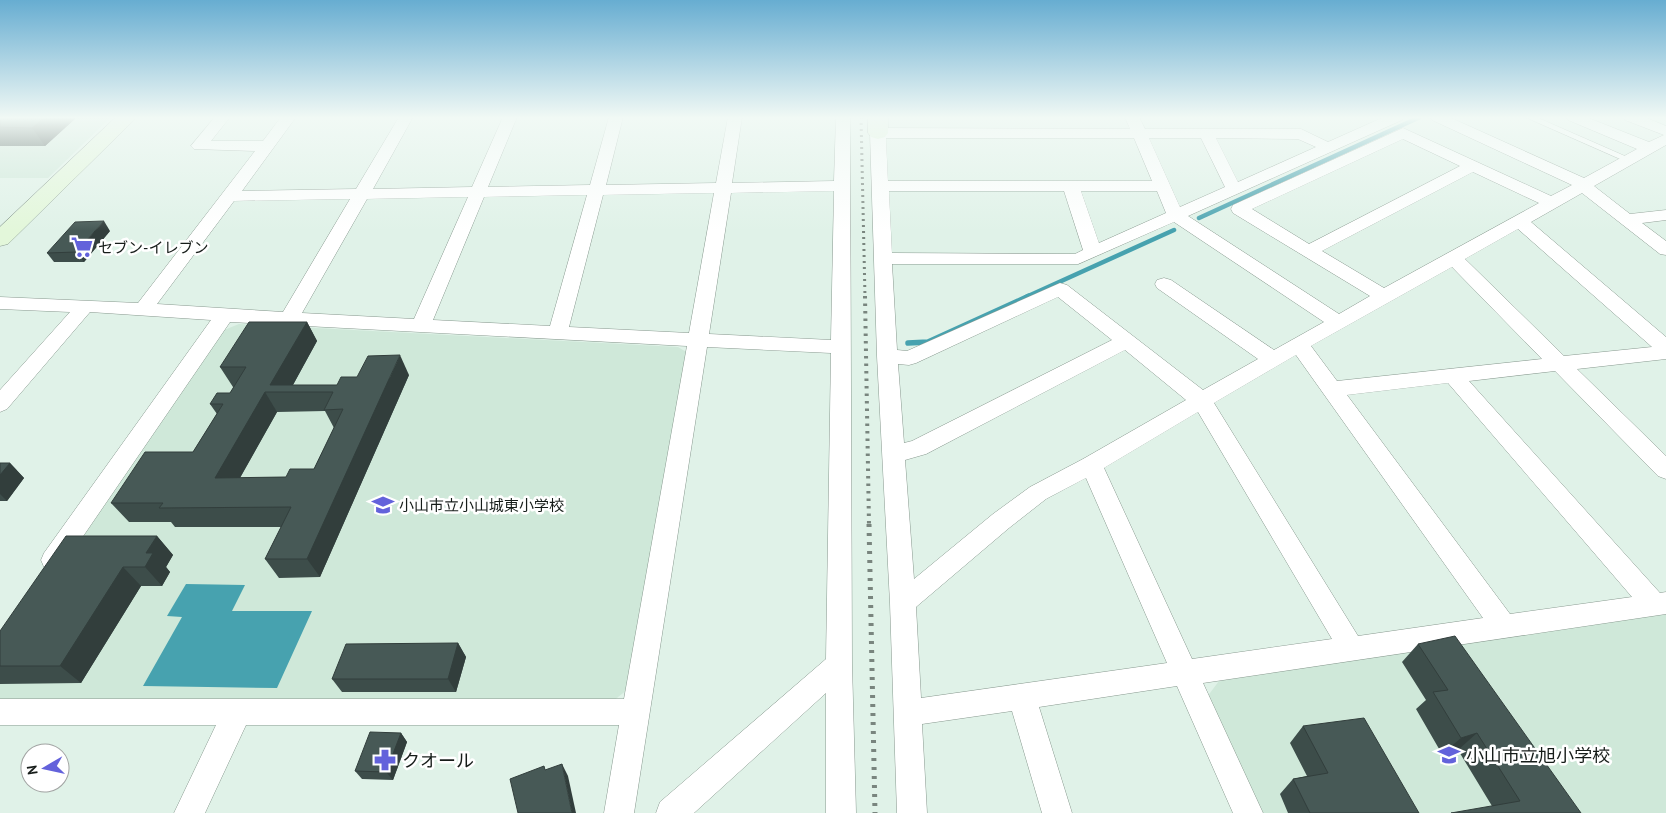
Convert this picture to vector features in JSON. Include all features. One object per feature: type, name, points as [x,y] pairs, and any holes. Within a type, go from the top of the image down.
[{"type":"street","points":[[0,239],[88,155]]},
{"type":"street","points":[[142,310],[261,155]]},
{"type":"street","points":[[289,319],[384,155]]},
{"type":"street","points":[[420,326],[493,155]]},
{"type":"street","points":[[558,333],[606,155]]},
{"type":"street","points":[[619,813],[728,155]]},
{"type":"street","points":[[841,813],[839,664],[842,155]]},
{"type":"street","points":[[879,155],[887,356],[903,603],[912,813]]},
{"type":"street","points":[[1149,155],[1176,216],[1339,323]]},
{"type":"street","points":[[1216,155],[1234,190]]},
{"type":"street","points":[[883,258],[1078,259],[1310,155]]},
{"type":"street","points":[[1356,155],[1239,209],[1385,297]]},
{"type":"street","points":[[1449,155],[1552,203]]},
{"type":"street","points":[[1520,155],[1585,185],[1666,250]]},
{"type":"street","points":[[903,603],[1001,521],[1038,493],[1091,465],[1273,359],[1300,346],[1638,155]]},
{"type":"street","points":[[1309,251],[1472,166]]},
{"type":"street","points":[[230,196],[842,186]]},
{"type":"street","points":[[881,186],[1163,186]]},
{"type":"street","points":[[1071,187],[1093,252]]},
{"type":"street","points":[[1627,219],[1666,215]]},
{"type":"street","points":[[1519,221],[1666,348]]},
{"type":"street","points":[[1454,258],[1666,470]]},
{"type":"street","points":[[1164,284],[1273,359]]},
{"type":"street","points":[[887,356],[909,358],[1060,290],[1202,401],[1351,648]]},
{"type":"street","points":[[0,303],[842,347]]},
{"type":"street","points":[[0,404],[85,306]]},
{"type":"street","points":[[39,580],[225,315]]},
{"type":"street","points":[[893,454],[918,448],[1126,341]]},
{"type":"street","points":[[1300,346],[1504,626]]},
{"type":"street","points":[[1331,389],[1454,377],[1666,352]]},
{"type":"street","points":[[1454,377],[1660,604]]},
{"type":"street","points":[[1091,465],[1248,813]]},
{"type":"street","points":[[908,713],[1660,604]]},
{"type":"street","points":[[671,813],[839,664]]},
{"type":"street","points":[[1022,697],[1056,813]]},
{"type":"street","points":[[0,712],[636,712]]},
{"type":"street","points":[[189,813],[237,713]]},
{"type":"lane","points":[[1618,155],[1630,160]]},
{"type":"shaded area","points":[[0,155],[72,155],[48,178],[0,178]]},
{"type":"shaded area","name":"小山市立小山城東小学校","points":[[239,324],[678,347],[688,353],[628,689],[612,702],[0,702],[0,657],[224,330]]},
{"type":"shaded area","name":"小山市立旭小学校","points":[[1666,614],[1666,813],[1259,813],[1207,697],[1222,677]]},
{"type":"water","points":[[186,584],[245,585],[232,611],[312,611],[277,688],[143,686],[182,617],[167,616]]},
{"type":"building","points":[[104,221],[76,252],[47,253],[75,222]]},
{"type":"building","points":[[249,322],[307,322],[270,385],[337,385],[341,377],[357,377],[368,356],[400,355],[307,559],[265,559],[291,507],[159,508],[163,503],[111,503],[145,452],[193,452],[223,404],[210,404],[217,393],[230,393],[246,367],[220,367]],"holes":[[[265,392],[333,392],[324,410],[343,409],[314,469],[290,469],[286,477],[215,478]]]},
{"type":"building","points":[[0,463],[10,463],[0,475]]},
{"type":"building","points":[[66,536],[157,536],[146,553],[153,553],[145,567],[123,567],[60,666],[0,666],[0,631]]},
{"type":"building","points":[[1455,636],[1581,813],[1451,813],[1520,801],[1477,733],[1461,738],[1433,692],[1448,690],[1418,644]]},
{"type":"building","points":[[458,643],[448,679],[332,679],[346,644]]},
{"type":"building","points":[[1364,718],[1419,813],[1310,813],[1293,779],[1328,773],[1303,726]]},
{"type":"building","points":[[370,732],[401,733],[386,772],[355,771]]},
{"type":"building","points":[[562,764],[572,813],[518,813],[510,779],[544,766],[545,770]]},
{"type":"waterway","points":[[1199,218],[1337,155]]},
{"type":"waterway","points":[[1026,297],[1174,230]]},
{"type":"waterway","points":[[908,343],[928,342],[1029,296]]},
{"type":"railway","points":[[862,155],[865,297]]},
{"type":"railway","points":[[865,296],[869,525]]},
{"type":"railway","points":[[869,524],[875,813]]},
{"type":"place","name":"セブン-イレブン","points":[[82,247]]},
{"type":"place","name":"小山市立小山城東小学校","points":[[383,505]]},
{"type":"place","name":"小山市立旭小学校","points":[[1449,755]]},
{"type":"place","name":"クオール","points":[[385,760]]}]
